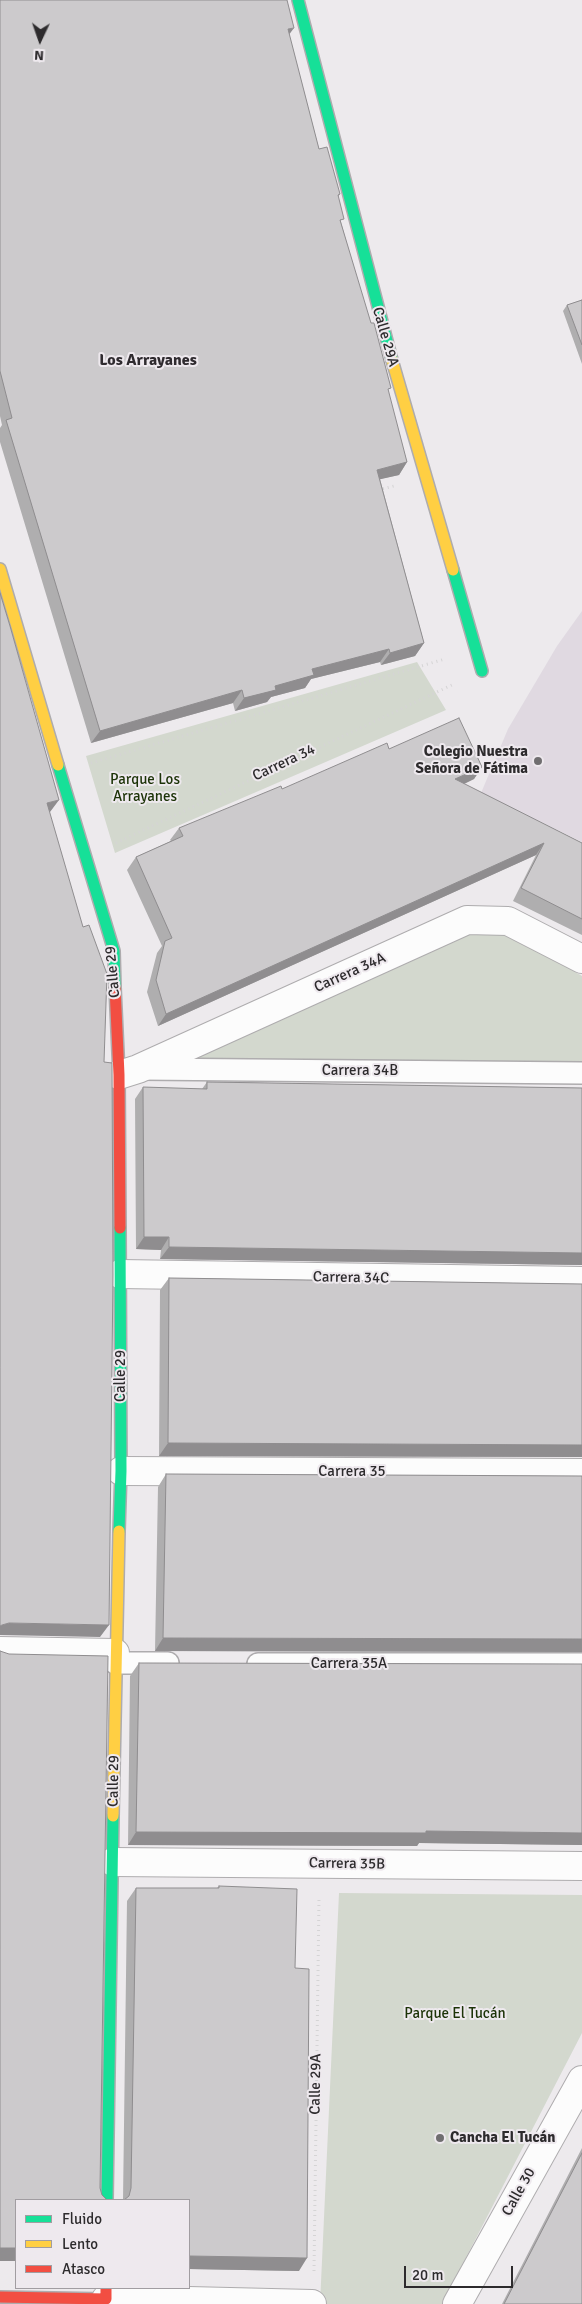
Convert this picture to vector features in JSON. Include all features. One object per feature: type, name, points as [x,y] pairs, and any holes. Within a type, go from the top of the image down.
[{"type":"street","name":"Calle 29A","points":[[298,0],[375,302],[482,671]]},
{"type":"street","name":"Calle 29","points":[[0,569],[114,951],[129,1072],[120,1274],[121,1471],[116,1658],[108,2199]]},
{"type":"street","name":"Carrera 34A","points":[[129,1072],[467,920],[508,921],[582,959]]},
{"type":"street","name":"Carrera 34C","points":[[120,1274],[582,1281]]},
{"type":"street","name":"Carrera 35","points":[[121,1471],[582,1472]]},
{"type":"street","points":[[0,1651],[116,1658]]},
{"type":"street","name":"Carrera 35B","points":[[113,1862],[582,1866]]},
{"type":"street","name":"Calle 30","points":[[457,2304],[582,2080]]},
{"type":"street","points":[[0,2297],[106,2297],[312,2304]]},
{"type":"lane","name":"Carrera 34B","points":[[129,1072],[582,1073]]},
{"type":"lane","points":[[116,1658],[185,1663]]},
{"type":"lane","name":"Carrera 35A","points":[[235,1664],[582,1664]]},
{"type":"path","points":[[369,493],[426,477]]},
{"type":"path","points":[[61,771],[476,650]]},
{"type":"path","name":"Carrera 34","points":[[87,856],[482,671]]},
{"type":"path","name":"Calle 29A","points":[[314,2275],[319,1864]]},
{"type":"shaded area","name":"Colegio Nuestra Señora de Fátima","points":[[582,611],[582,842],[481,793],[508,729],[557,646]]},
{"type":"green space","name":"Parque Los Arrayanes","points":[[417,662],[446,710],[115,853],[86,756]]},
{"type":"green space","points":[[468,931],[507,932],[582,976],[582,1065],[183,1064]]},
{"type":"green space","name":"Parque El Tucán","points":[[339,1893],[582,1895],[582,2033],[442,2304],[320,2304]]},
{"type":"building","points":[[0,0],[287,0],[294,28],[288,29],[319,149],[327,147],[340,194],[338,195],[344,219],[340,220],[371,323],[374,323],[391,388],[388,389],[407,462],[377,470],[424,643],[390,653],[389,649],[312,669],[314,675],[275,686],[276,690],[244,698],[242,690],[100,731],[6,420],[12,418],[0,371]]},
{"type":"building","points":[[582,300],[582,345],[567,305]]},
{"type":"building","points":[[0,593],[59,800],[47,803],[83,927],[89,925],[107,974],[104,1062],[112,1063],[113,1275],[109,1625],[9,1623],[0,1626]]},
{"type":"building","points":[[459,718],[482,767],[455,779],[582,843],[582,919],[521,888],[544,843],[166,1014],[156,980],[165,941],[172,938],[136,857],[183,836],[179,828],[281,786],[282,789],[387,743],[389,749]]},
{"type":"building","points":[[207,1082],[582,1088],[582,1253],[169,1247],[169,1237],[144,1237],[143,1087],[207,1089]]},
{"type":"building","points":[[169,1278],[582,1284],[582,1445],[168,1443]]},
{"type":"building","points":[[166,1474],[582,1476],[582,1639],[163,1638]]},
{"type":"building","points":[[0,1651],[9,1654],[108,1656],[100,2188],[102,2195],[106,2199],[15,2199],[15,2248],[0,2248]]},
{"type":"building","points":[[139,1663],[582,1664],[582,1833],[426,1831],[426,1833],[136,1832]]},
{"type":"building","points":[[219,1886],[297,1889],[295,1968],[309,1969],[307,2258],[190,2256],[190,2199],[125,2199],[129,2196],[131,2188],[136,1888],[219,1888]]},
{"type":"building","points":[[582,2153],[582,2304],[504,2304]]},
{"type":"traffic: fast","points":[[298,0],[392,360]]},
{"type":"traffic: fast","points":[[453,570],[482,671]]},
{"type":"traffic: fast","points":[[58,765],[114,951],[115,987]]},
{"type":"traffic: fast","points":[[119,1531],[121,1471],[120,1228]]},
{"type":"traffic: fast","points":[[107,2199],[113,1816]]},
{"type":"traffic: slow","points":[[392,360],[453,570]]},
{"type":"traffic: slow","points":[[0,569],[58,765]]},
{"type":"traffic: slow","points":[[113,1816],[119,1531]]},
{"type":"traffic: jam","points":[[115,987],[119,1075],[120,1228]]},
{"type":"traffic: jam","points":[[0,2297],[106,2299],[106,2289]]},
{"type":"place","name":"Colegio Nuestra Señora de Fátima","points":[[538,761]]},
{"type":"place","name":"Cancha El Tucán","points":[[440,2138]]},
{"type":"district","name":"Los Arrayanes","points":[[148,361]]}]
